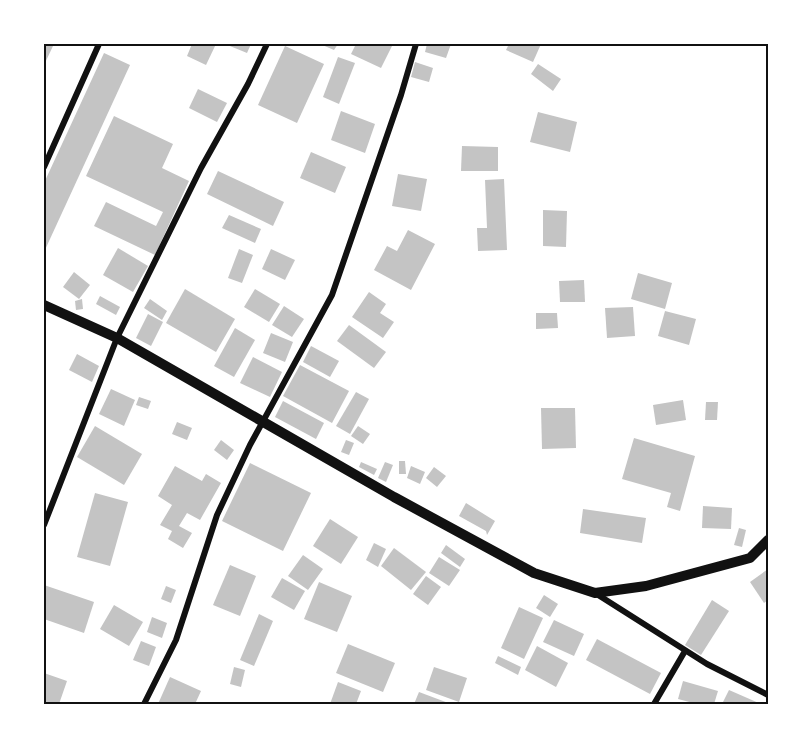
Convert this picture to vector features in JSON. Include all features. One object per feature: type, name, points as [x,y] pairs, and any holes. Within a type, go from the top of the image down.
[{"type":"street","points":[[44,168],[99,44]]},
{"type":"street","points":[[44,525],[117,338],[201,168],[248,84],[267,44]]},
{"type":"street","points":[[144,705],[176,640],[217,515],[263,422],[332,295],[401,95],[416,44]]},
{"type":"street","points":[[44,305],[117,338],[534,573],[595,593],[685,651],[768,695]]},
{"type":"street","points":[[595,593],[646,586],[690,575],[720,564],[750,558],[768,540]]},
{"type":"street","points":[[654,705],[685,651]]},
{"type":"building","points":[[44,44],[53,46],[44,65]]},
{"type":"building","points":[[192,44],[216,44],[206,65],[187,56]]},
{"type":"building","points":[[225,44],[251,44],[247,53]]},
{"type":"building","points":[[320,44],[338,44],[334,50]]},
{"type":"building","points":[[356,44],[392,46],[381,68],[351,54]]},
{"type":"building","points":[[427,44],[451,44],[446,58],[425,52]]},
{"type":"building","points":[[509,44],[541,44],[533,62],[506,50]]},
{"type":"building","points":[[285,46],[324,64],[297,123],[258,105]]},
{"type":"building","points":[[104,53],[130,65],[44,252],[44,183]]},
{"type":"building","points":[[338,57],[355,63],[339,104],[323,97]]},
{"type":"building","points":[[415,62],[433,68],[429,82],[411,77]]},
{"type":"building","points":[[538,64],[561,79],[553,91],[531,74]]},
{"type":"building","points":[[198,89],[227,103],[217,122],[189,108]]},
{"type":"building","points":[[341,111],[375,124],[365,153],[331,140]]},
{"type":"building","points":[[538,112],[577,122],[570,152],[530,142]]},
{"type":"building","points":[[114,116],[173,144],[162,168],[189,181],[155,255],[94,226],[106,202],[156,226],[163,212],[86,176]]},
{"type":"building","points":[[462,146],[498,147],[498,171],[461,171]]},
{"type":"building","points":[[311,152],[346,167],[335,193],[300,178]]},
{"type":"building","points":[[218,171],[284,202],[273,226],[207,194]]},
{"type":"building","points":[[398,174],[427,179],[421,211],[392,206]]},
{"type":"building","points":[[504,179],[507,250],[478,251],[477,228],[487,228],[485,180]]},
{"type":"building","points":[[543,210],[567,211],[566,247],[543,246]]},
{"type":"building","points":[[229,215],[261,229],[255,243],[222,228]]},
{"type":"building","points":[[408,230],[435,244],[411,290],[374,270],[387,246],[397,251]]},
{"type":"building","points":[[118,248],[148,266],[133,292],[103,275]]},
{"type":"building","points":[[239,249],[253,255],[242,283],[228,278]]},
{"type":"building","points":[[271,249],[295,260],[285,280],[262,269]]},
{"type":"building","points":[[74,272],[90,285],[79,299],[63,287]]},
{"type":"building","points":[[638,273],[672,283],[665,309],[631,299]]},
{"type":"building","points":[[584,280],[585,302],[560,302],[559,281]]},
{"type":"building","points":[[185,289],[235,319],[216,352],[166,323]]},
{"type":"building","points":[[255,289],[280,304],[269,322],[244,307]]},
{"type":"building","points":[[369,292],[386,304],[380,313],[394,322],[383,338],[352,317]]},
{"type":"building","points":[[100,296],[120,307],[116,315],[96,304]]},
{"type":"building","points":[[82,299],[83,309],[76,310],[75,301]]},
{"type":"building","points":[[150,299],[167,311],[162,320],[144,308]]},
{"type":"building","points":[[284,306],[304,319],[292,337],[272,325]]},
{"type":"building","points":[[633,307],[635,336],[607,338],[605,308]]},
{"type":"building","points":[[665,311],[696,319],[689,345],[658,336]]},
{"type":"building","points":[[536,313],[557,313],[558,328],[536,329]]},
{"type":"building","points":[[148,314],[163,322],[151,346],[136,338]]},
{"type":"building","points":[[349,325],[386,352],[374,368],[337,341]]},
{"type":"building","points":[[235,328],[255,340],[234,377],[214,366]]},
{"type":"building","points":[[271,333],[293,342],[285,362],[263,353]]},
{"type":"building","points":[[311,346],[339,361],[330,377],[303,362]]},
{"type":"building","points":[[77,354],[99,366],[92,382],[69,370]]},
{"type":"building","points":[[253,357],[282,372],[270,397],[240,383]]},
{"type":"building","points":[[300,365],[349,391],[332,423],[283,396]]},
{"type":"building","points":[[111,389],[135,400],[124,426],[99,414]]},
{"type":"building","points":[[356,392],[369,399],[350,434],[336,426]]},
{"type":"building","points":[[139,397],[151,401],[148,409],[136,405]]},
{"type":"building","points":[[683,400],[686,420],[656,425],[653,405]]},
{"type":"building","points":[[283,401],[324,423],[316,439],[275,417]]},
{"type":"building","points":[[706,402],[718,402],[717,420],[705,420]]},
{"type":"building","points":[[541,408],[575,408],[576,448],[542,449]]},
{"type":"building","points":[[177,422],[192,428],[187,440],[172,434]]},
{"type":"building","points":[[95,426],[142,454],[124,485],[77,457]]},
{"type":"building","points":[[358,426],[370,434],[363,444],[351,436]]},
{"type":"building","points":[[634,438],[695,456],[680,511],[667,507],[671,493],[622,479]]},
{"type":"building","points":[[221,440],[234,450],[227,460],[214,450]]},
{"type":"building","points":[[346,440],[354,443],[349,455],[341,452]]},
{"type":"building","points":[[399,461],[405,461],[406,474],[399,474]]},
{"type":"building","points":[[361,462],[377,469],[374,475],[359,467]]},
{"type":"building","points":[[385,462],[393,465],[386,482],[378,478]]},
{"type":"building","points":[[250,463],[311,493],[283,551],[222,521]]},
{"type":"building","points":[[175,466],[202,481],[206,474],[221,483],[200,520],[187,513],[179,526],[192,533],[183,548],[168,539],[172,531],[160,525],[172,505],[158,496]]},
{"type":"building","points":[[411,466],[425,472],[420,484],[407,478]]},
{"type":"building","points":[[434,467],[446,476],[437,487],[426,478]]},
{"type":"building","points":[[95,493],[128,502],[110,566],[77,557]]},
{"type":"building","points":[[466,503],[495,521],[487,535],[486,531],[459,516]]},
{"type":"building","points":[[703,506],[732,508],[731,529],[702,528]]},
{"type":"building","points":[[583,509],[646,518],[642,543],[580,533]]},
{"type":"building","points":[[330,519],[358,537],[341,564],[313,546]]},
{"type":"building","points":[[739,528],[746,530],[742,547],[734,545]]},
{"type":"building","points":[[374,543],[386,549],[378,567],[366,560]]},
{"type":"building","points":[[446,545],[465,559],[460,567],[441,553]]},
{"type":"building","points":[[394,548],[426,572],[411,590],[381,566]]},
{"type":"building","points":[[303,555],[323,569],[308,590],[288,576]]},
{"type":"building","points":[[439,557],[460,570],[449,586],[429,573]]},
{"type":"building","points":[[230,565],[256,576],[240,616],[213,605]]},
{"type":"building","points":[[768,569],[768,600],[764,603],[750,582]]},
{"type":"building","points":[[426,576],[441,587],[428,605],[413,594]]},
{"type":"building","points":[[282,578],[305,591],[294,610],[271,597]]},
{"type":"building","points":[[319,582],[352,596],[337,632],[304,619]]},
{"type":"building","points":[[44,585],[94,602],[84,633],[44,619]]},
{"type":"building","points":[[166,586],[176,590],[171,603],[161,599]]},
{"type":"building","points":[[544,595],[558,604],[550,617],[536,608]]},
{"type":"building","points":[[712,600],[729,611],[701,655],[685,645]]},
{"type":"building","points":[[114,605],[143,622],[129,646],[100,629]]},
{"type":"building","points":[[519,607],[543,618],[524,659],[501,648]]},
{"type":"building","points":[[259,614],[273,621],[254,666],[240,660]]},
{"type":"building","points":[[152,617],[167,623],[162,638],[147,632]]},
{"type":"building","points":[[554,620],[584,634],[574,656],[543,642]]},
{"type":"building","points":[[597,639],[661,673],[650,694],[586,660]]},
{"type":"building","points":[[141,641],[156,647],[149,666],[133,660]]},
{"type":"building","points":[[348,644],[395,663],[383,692],[336,673]]},
{"type":"building","points":[[537,646],[568,663],[556,687],[525,670]]},
{"type":"building","points":[[498,656],[521,667],[518,675],[495,663]]},
{"type":"building","points":[[234,667],[245,670],[241,687],[230,684]]},
{"type":"building","points":[[434,667],[467,678],[459,702],[426,690]]},
{"type":"building","points":[[44,673],[67,681],[59,704],[44,704]]},
{"type":"building","points":[[170,677],[201,691],[195,704],[158,704]]},
{"type":"building","points":[[683,681],[718,691],[714,704],[697,704],[678,699]]},
{"type":"building","points":[[338,682],[361,691],[356,704],[330,704]]},
{"type":"building","points":[[729,690],[761,704],[722,704]]},
{"type":"building","points":[[419,692],[451,704],[414,704]]}]
